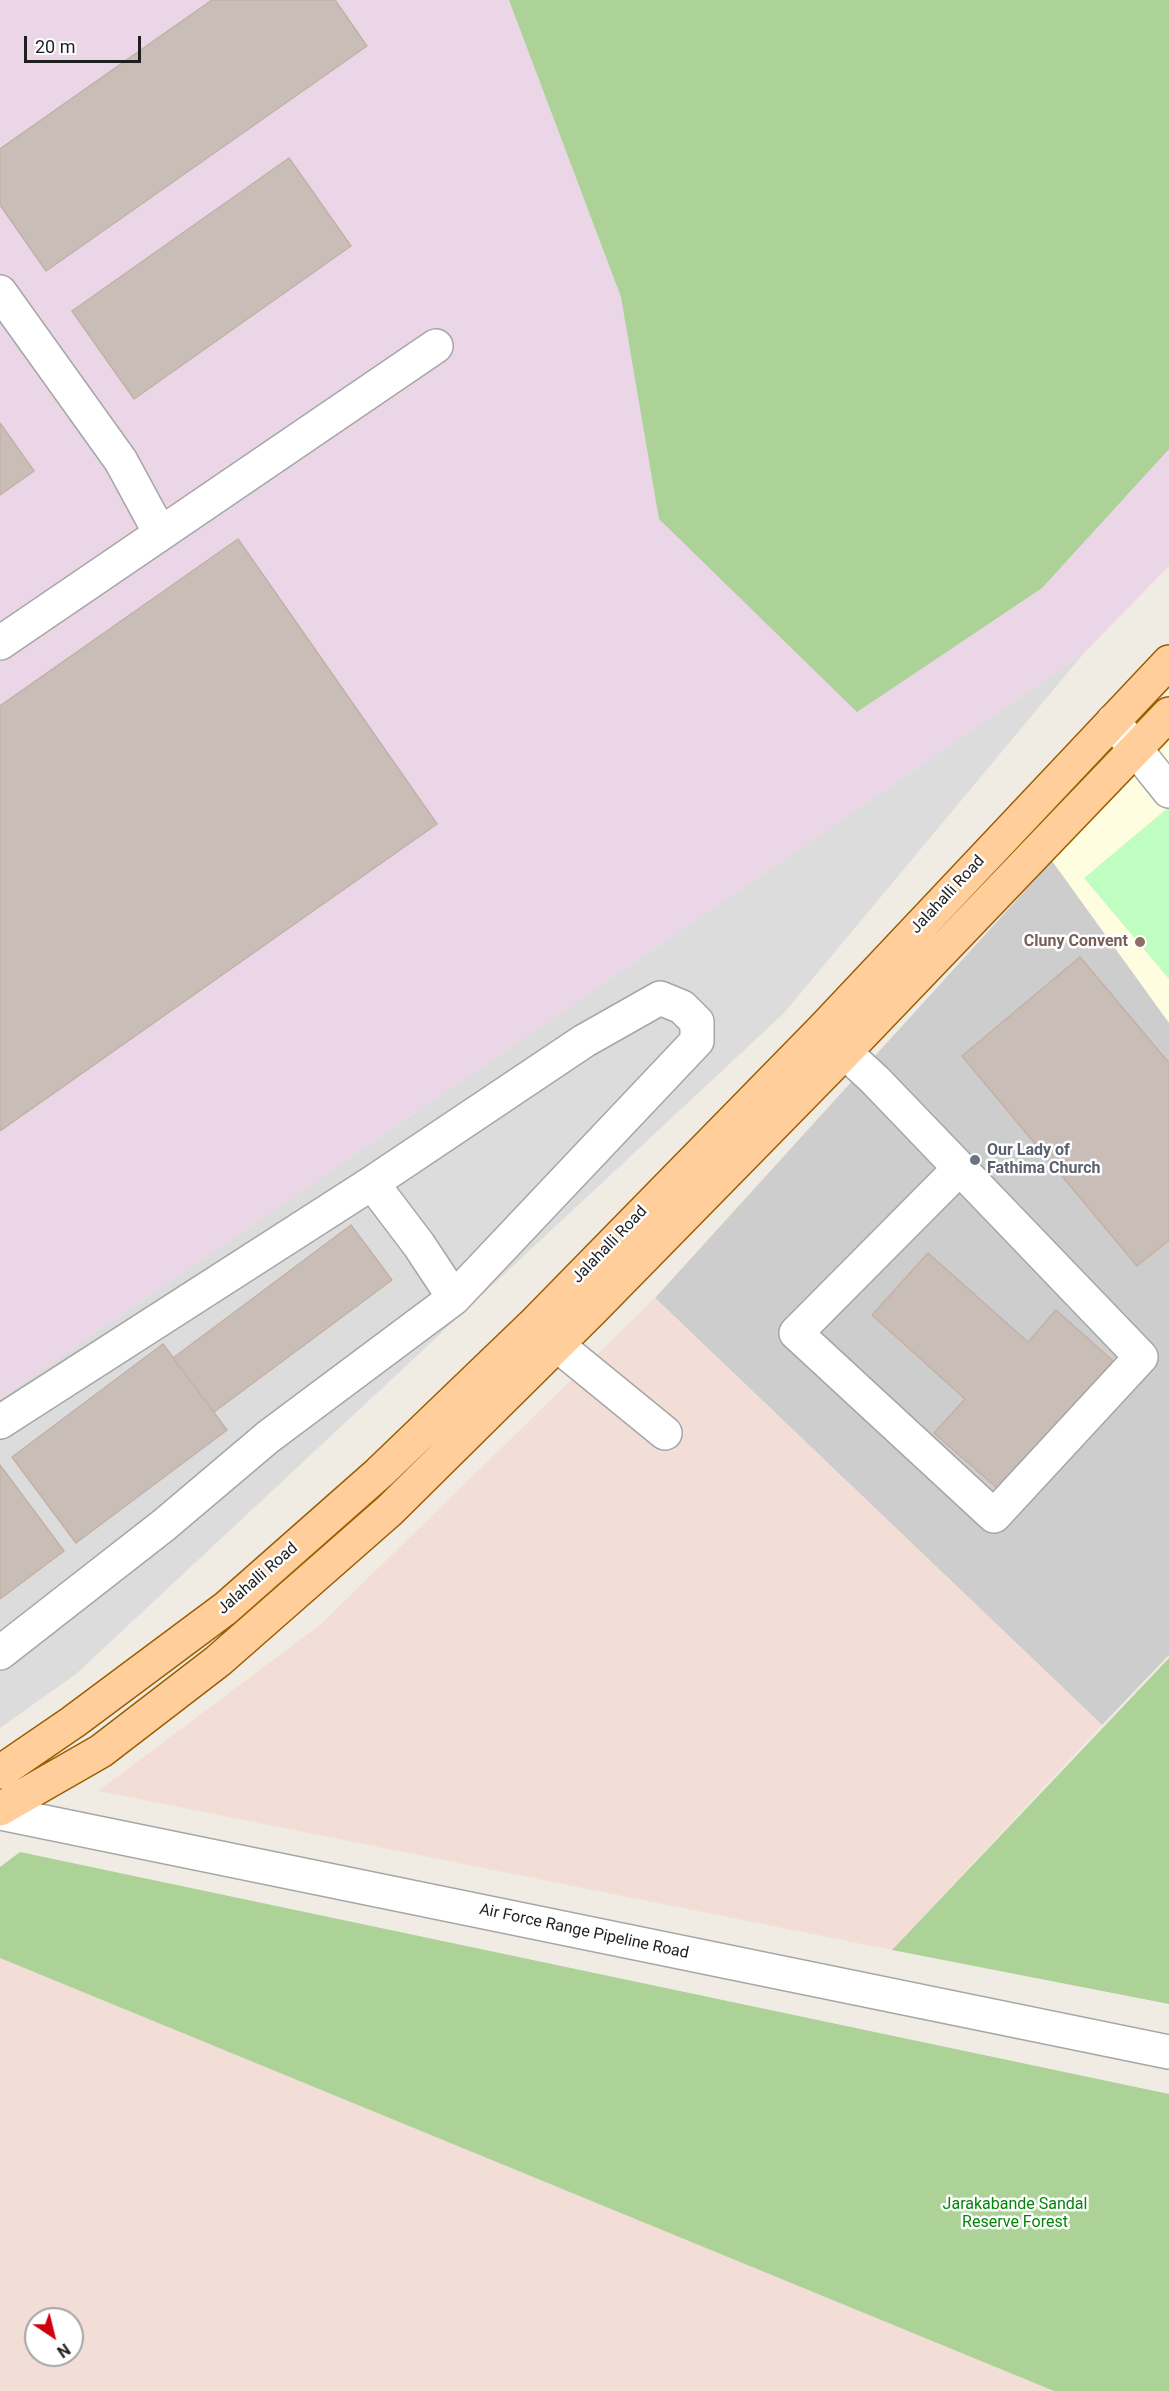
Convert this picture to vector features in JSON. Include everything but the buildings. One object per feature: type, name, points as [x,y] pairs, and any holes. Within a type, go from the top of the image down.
[{"type":"main road","name":"Jalahalli Road","points":[[0,1772],[73,1722],[226,1608],[379,1473],[833,1041],[1113,721],[1169,662]]},
{"type":"main road","points":[[0,1811],[101,1751],[218,1661],[390,1510],[556,1344],[833,1041],[1169,714]]},
{"type":"street","points":[[0,292],[121,461],[160,533]]},
{"type":"street","points":[[0,643],[436,346]]},
{"type":"street","points":[[1113,721],[1169,791]]},
{"type":"street","points":[[0,1422],[372,1184],[584,1041],[660,998],[682,1007],[697,1022],[697,1041],[454,1298],[268,1437],[164,1526],[0,1653]]},
{"type":"street","points":[[833,1041],[875,1080],[1141,1357],[994,1516],[796,1333],[959,1169]]},
{"type":"street","points":[[372,1184],[419,1245],[454,1298]]},
{"type":"street","points":[[556,1344],[665,1434]]},
{"type":"street","name":"Air Force Range Pipeline Road","points":[[0,1811],[1169,2052]]},
{"type":"shaded area","points":[[0,0],[1169,0],[1169,566],[1084,653],[0,1398]]},
{"type":"shaded area","points":[[1084,653],[784,1013],[76,1674],[0,1728],[0,1398]]},
{"type":"shaded area","name":"Cluny Convent","points":[[1169,741],[1169,1023],[1052,861]]},
{"type":"shaded area","name":"Our Lady of Fathima Church","points":[[1052,861],[1169,1023],[1169,1655],[1102,1725],[655,1298]]},
{"type":"shaded area","points":[[655,1298],[1102,1725],[892,1950],[98,1791],[321,1624]]},
{"type":"shaded area","points":[[0,1958],[1054,2391],[0,2391]]},
{"type":"green space","points":[[509,0],[1169,0],[1169,449],[1042,588],[857,712],[659,519],[621,297]]},
{"type":"green space","points":[[1169,807],[1169,979],[1084,878]]},
{"type":"green space","points":[[1169,1658],[1169,2004],[892,1950]]},
{"type":"green space","name":"Jarakabande Sandal Reserve Forest","points":[[20,1852],[1169,2094],[1169,2391],[1054,2391],[0,1958],[0,1867]]},
{"type":"place","name":"Cluny Convent","points":[[1140,942]]},
{"type":"place","name":"Our Lady of Fathima Church","points":[[975,1160]]}]
